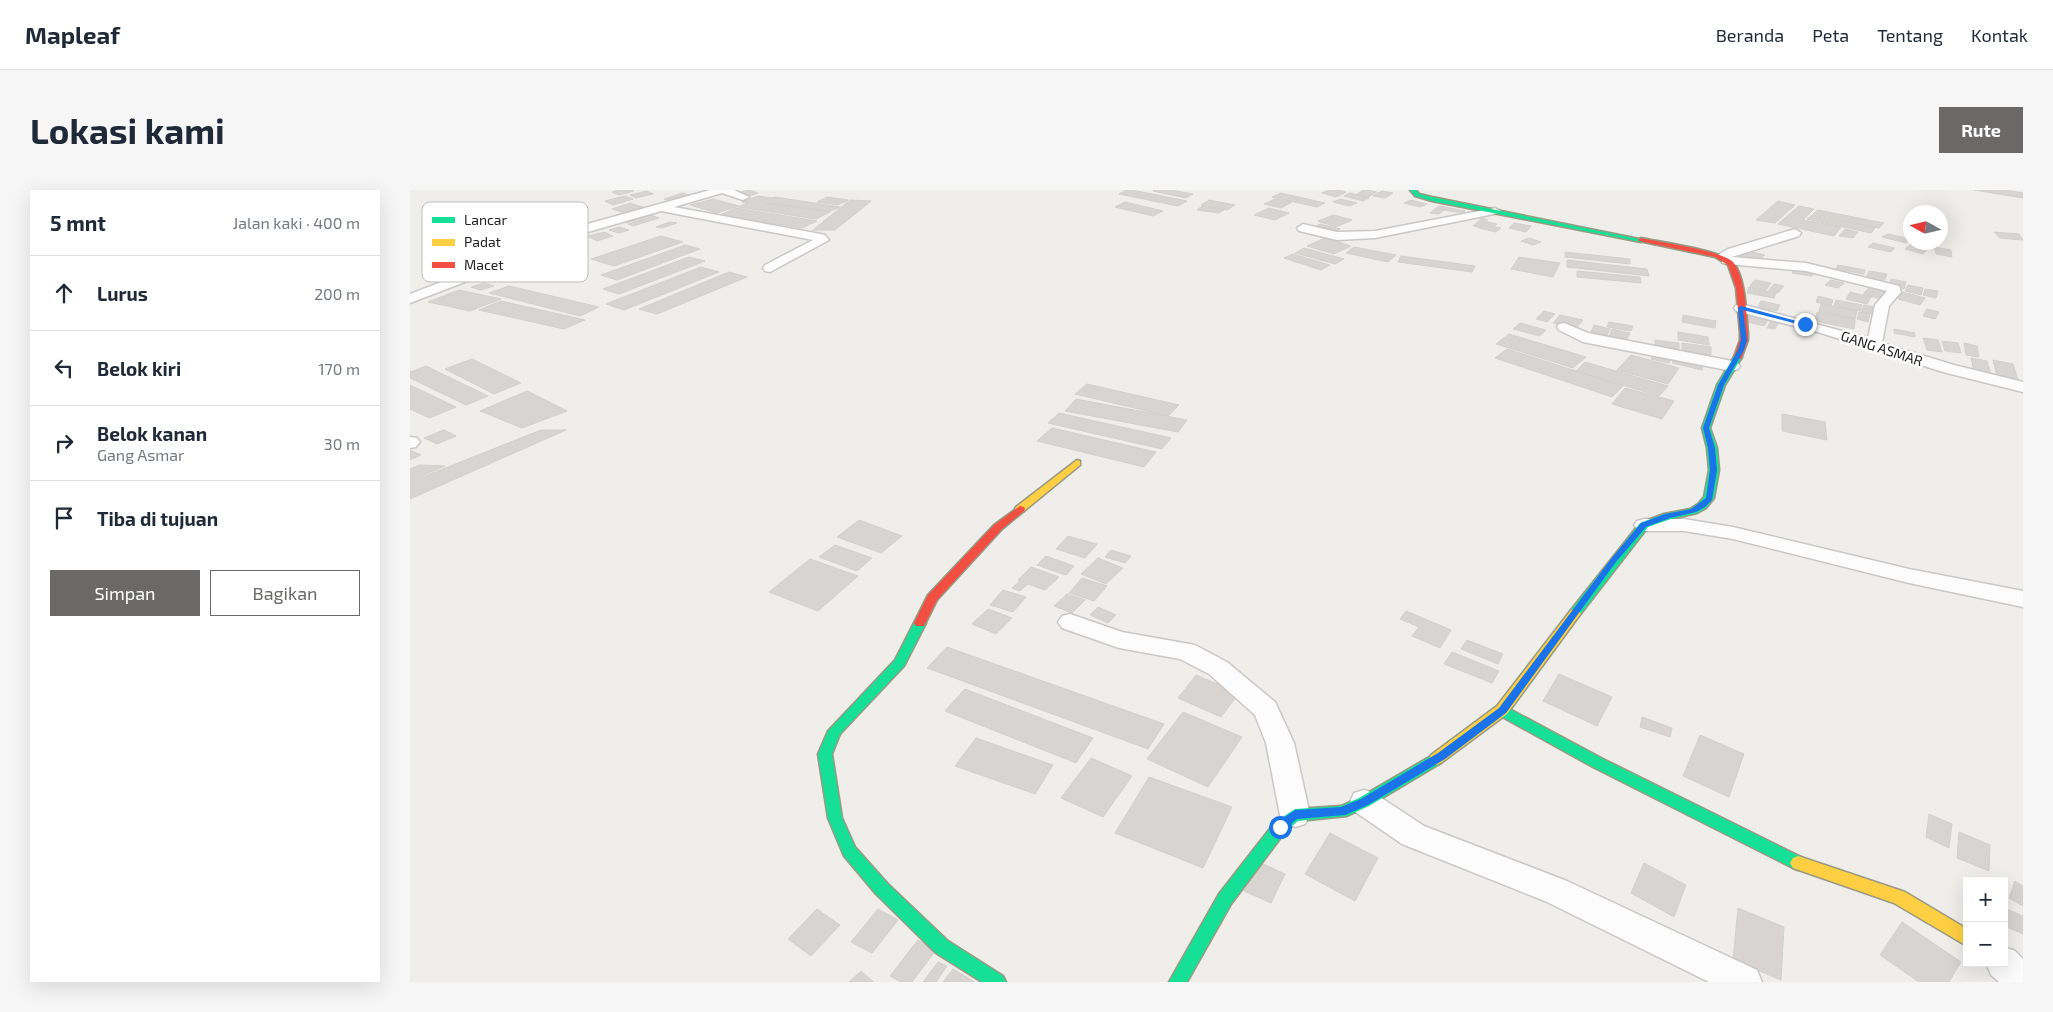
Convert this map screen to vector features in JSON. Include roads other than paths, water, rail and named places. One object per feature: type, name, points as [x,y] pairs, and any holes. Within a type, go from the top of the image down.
[{"type":"street","points":[[588,229],[722,190],[743,197]]},
{"type":"street","points":[[1413,190],[1423,197],[1724,258],[1806,267],[1894,289],[1894,292],[1882,305],[1874,344]]},
{"type":"street","points":[[660,208],[821,238],[823,240],[770,268]]},
{"type":"street","points":[[1303,228],[1329,235],[1354,236],[1387,232],[1494,210]]},
{"type":"street","points":[[1724,258],[1747,247],[1784,238],[1795,232]]},
{"type":"street","points":[[1178,982],[1225,899],[1280,827],[1295,815],[1342,812],[1364,802],[1442,756],[1502,710],[1614,561],[1644,525],[1668,516],[1693,510],[1702,506],[1709,498],[1714,470],[1712,448],[1706,428],[1721,385],[1741,350],[1744,340],[1736,276],[1732,266],[1724,258]]},
{"type":"street","points":[[410,299],[454,282]]},
{"type":"street","name":"GANG ASMAR","points":[[1741,308],[1874,344],[1949,370],[2023,387]]},
{"type":"street","points":[[1564,327],[1593,339],[1732,366]]},
{"type":"street","points":[[997,982],[942,947],[882,889],[849,851],[835,818],[825,754],[835,731],[900,663],[932,598],[998,528],[1077,463]]},
{"type":"street","points":[[1644,525],[1684,525],[1733,533],[1909,576],[2023,599]]},
{"type":"street","points":[[1070,622],[1119,640],[1186,652],[1218,668],[1266,708],[1280,743],[1295,815]]},
{"type":"street","points":[[1502,710],[1598,763],[1655,790],[1705,818],[1792,861],[1899,897],[1963,936]]},
{"type":"street","points":[[1364,802],[1413,835],[1556,891],[1745,982]]},
{"type":"street","points":[[2007,967],[2023,981]]}]
